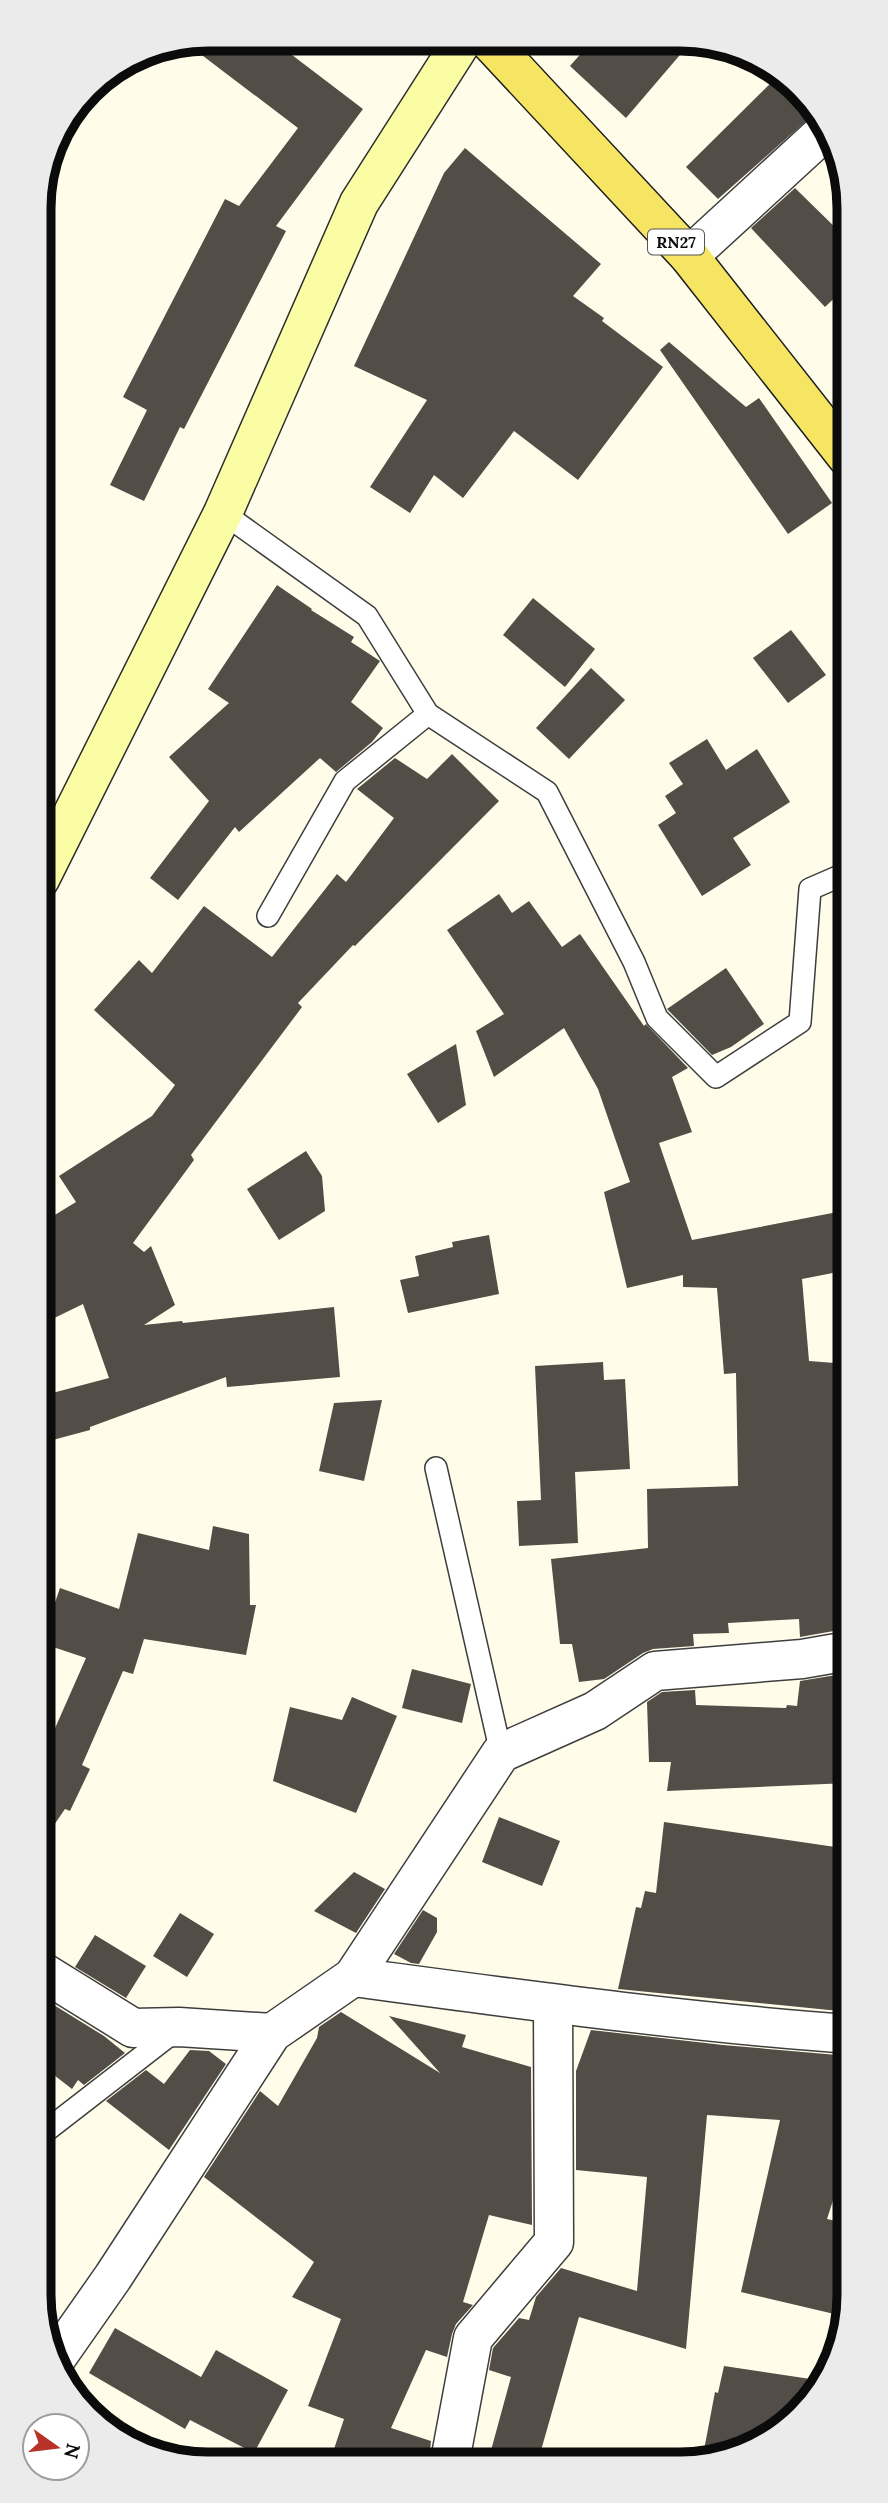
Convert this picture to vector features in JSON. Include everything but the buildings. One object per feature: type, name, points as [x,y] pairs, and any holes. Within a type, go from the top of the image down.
[{"type":"main road","name":"RN27","points":[[498,51],[689,256],[837,445]]},
{"type":"street","points":[[51,857],[223,513],[359,203],[456,51]]},
{"type":"street","points":[[689,256],[819,136]]},
{"type":"street","points":[[61,2351],[113,2277],[272,2034],[354,1977],[501,1753],[595,1711],[655,1671],[802,1659],[837,1653]]},
{"type":"street","points":[[51,1977],[133,2028],[179,2027],[272,2034]]},
{"type":"street","points":[[354,1977],[553,2004],[757,2028],[837,2034]]},
{"type":"street","points":[[452,2452],[473,2338],[554,2242],[553,2004]]},
{"type":"lane","points":[[223,513],[367,615],[428,714],[547,792],[634,962],[657,1018],[716,1077],[800,1022],[810,889],[837,877]]},
{"type":"lane","points":[[268,916],[345,781],[428,714]]},
{"type":"lane","points":[[436,1468],[501,1753]]},
{"type":"lane","points":[[51,2127],[179,2027]]}]
